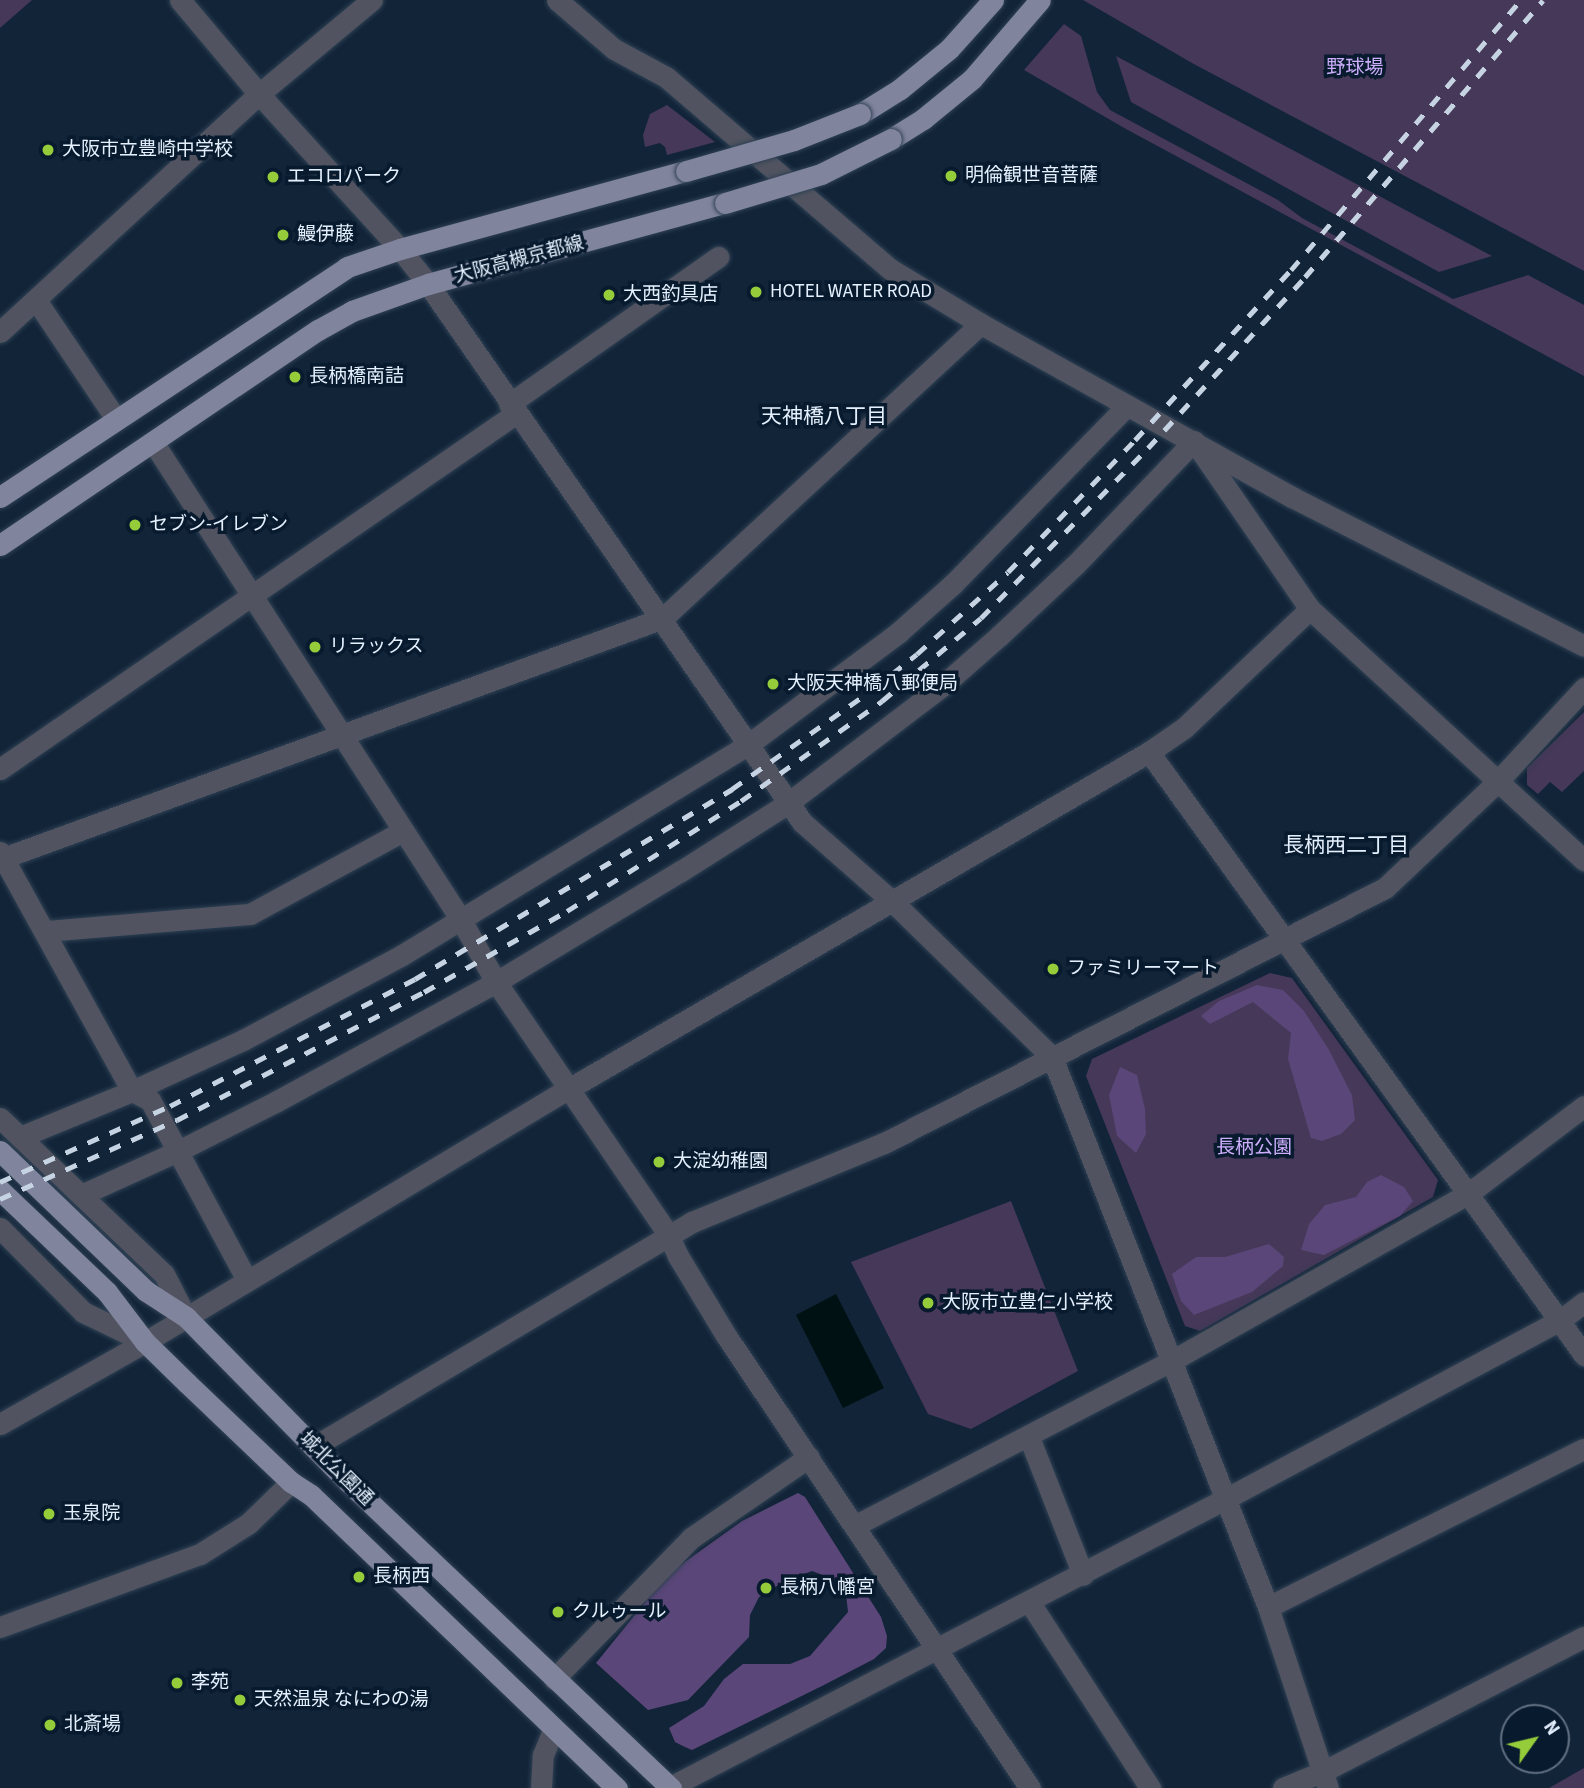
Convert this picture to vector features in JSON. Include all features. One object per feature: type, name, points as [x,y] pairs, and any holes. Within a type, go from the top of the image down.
[{"type":"main road","points":[[0,496],[335,274],[400,248],[794,140],[860,114],[926,69],[949,49],[993,0]]},
{"type":"main road","name":"大阪高槻京都線","points":[[0,545],[318,330],[373,302],[428,284],[821,174],[891,139],[959,90],[1040,0]]},
{"type":"main road","name":"城北公園通","points":[[0,1151],[146,1291],[186,1317],[313,1447],[671,1788]]},
{"type":"main road","name":"城北公園通","points":[[0,1190],[107,1292],[145,1342],[290,1482],[311,1495],[617,1788]]},
{"type":"street","points":[[180,0],[259,94],[400,248],[428,284],[512,409],[663,618],[802,822],[893,902],[1052,1057],[1268,1607],[1326,1779]]},
{"type":"street","points":[[0,332],[259,94],[372,0]]},
{"type":"street","points":[[557,0],[614,49],[666,77],[890,269],[981,324],[1292,497],[1584,646]]},
{"type":"street","points":[[0,769],[512,409],[718,257]]},
{"type":"street","points":[[36,300],[116,419]]},
{"type":"street","points":[[247,1280],[150,1100],[132,1091],[2,855],[663,618],[981,324]]},
{"type":"street","points":[[20,1137],[132,1091],[243,1040],[461,920],[754,751],[926,608],[1022,515],[1127,406]]},
{"type":"street","points":[[1194,441],[1310,609],[1584,860]]},
{"type":"street","points":[[81,1195],[176,1152],[496,982],[681,871],[784,796],[901,719],[999,636],[1076,564],[1194,441]]},
{"type":"street","points":[[153,442],[461,920],[496,982],[669,1236],[678,1256],[725,1334],[1030,1788]]},
{"type":"street","points":[[0,1424],[145,1342],[570,1088],[1149,752],[1184,728],[1310,609]]},
{"type":"street","points":[[313,1447],[692,1222],[884,1143],[1385,888],[1498,781],[1584,688]]},
{"type":"street","points":[[1149,752],[1286,938],[1584,1355]]},
{"type":"street","points":[[46,931],[250,914],[403,831]]},
{"type":"street","points":[[854,1526],[1173,1360],[1469,1193],[1584,1106]]},
{"type":"street","points":[[0,1118],[164,1275],[186,1317]]},
{"type":"street","points":[[0,1228],[83,1312],[145,1342]]},
{"type":"street","points":[[671,1788],[936,1647],[1083,1575],[1559,1321],[1584,1302]]},
{"type":"street","points":[[1029,1437],[1083,1575]]},
{"type":"street","points":[[1268,1607],[1584,1449]]},
{"type":"street","points":[[554,1679],[691,1538],[808,1457]]},
{"type":"street","points":[[0,1626],[200,1554],[249,1523],[290,1482]]},
{"type":"street","points":[[1030,1603],[1150,1788]]},
{"type":"street","points":[[1283,1788],[1326,1779],[1584,1637]]},
{"type":"street","points":[[541,1788],[543,1755],[554,1727]]},
{"type":"green space","points":[[0,0],[32,0],[0,28]]},
{"type":"green space","name":"野球場","points":[[1083,0],[1584,0],[1584,271],[1192,63]]},
{"type":"green space","points":[[1064,24],[1081,36],[1097,92],[1110,110],[1278,200],[1302,218],[1453,299],[1528,275],[1584,305],[1584,376],[1126,129],[1024,70]]},
{"type":"green space","points":[[1116,56],[1492,256],[1439,272],[1131,102]]},
{"type":"green space","points":[[667,105],[715,142],[667,155],[665,147],[660,143],[645,147],[643,135],[650,114]]},
{"type":"green space","points":[[1584,712],[1584,771],[1562,792],[1550,782],[1538,794],[1527,785],[1527,768]]},
{"type":"green space","name":"長柄公園","points":[[1270,973],[1292,978],[1438,1180],[1433,1197],[1200,1331],[1185,1326],[1086,1076],[1092,1059]]},
{"type":"green space","points":[[1011,1201],[1078,1371],[971,1429],[928,1414],[851,1262]]},
{"type":"green space","points":[[1584,1768],[1584,1788],[1549,1788]]},
{"type":"shaded area","points":[[1257,985],[1283,990],[1304,1011],[1329,1050],[1352,1095],[1355,1120],[1341,1134],[1322,1141],[1311,1138],[1288,1059],[1291,1033],[1253,1002],[1210,1024],[1201,1016],[1219,1001]]},
{"type":"shaded area","points":[[1120,1067],[1137,1075],[1145,1109],[1146,1134],[1136,1153],[1117,1136],[1109,1095]]},
{"type":"shaded area","points":[[1381,1175],[1404,1187],[1413,1201],[1400,1216],[1324,1255],[1301,1250],[1309,1224],[1325,1205],[1356,1197],[1367,1182]]},
{"type":"shaded area","points":[[1269,1244],[1284,1257],[1283,1266],[1252,1292],[1194,1315],[1181,1301],[1172,1274],[1196,1257],[1225,1257]]},
{"type":"shaded area","points":[[836,1294],[884,1388],[843,1408],[796,1315]]},
{"type":"shaded area","name":"長柄八幡宮","points":[[798,1493],[805,1497],[881,1617],[887,1636],[886,1648],[874,1659],[822,1686],[692,1750],[685,1747],[675,1742],[669,1728],[704,1706],[724,1679],[743,1664],[790,1664],[810,1656],[848,1612],[846,1594],[836,1580],[812,1571],[783,1582],[759,1597],[750,1615],[749,1637],[688,1700],[648,1710],[596,1663],[668,1574],[742,1521]]},
{"type":"railway","points":[[0,1182],[170,1106],[415,979],[732,789],[873,689],[917,654],[1008,572],[1135,440],[1291,270],[1521,0]]},
{"type":"railway","points":[[0,1199],[177,1120],[424,992],[567,911],[741,801],[882,701],[981,618],[1148,448],[1305,277],[1543,0]]},
{"type":"place","name":"大阪市立豊崎中学校","points":[[48,150]]},
{"type":"place","name":"明倫観世音菩薩","points":[[951,176]]},
{"type":"place","name":"エコロパーク","points":[[273,177]]},
{"type":"place","name":"鰻伊藤","points":[[283,235]]},
{"type":"place","name":"HOTEL WATER ROAD","points":[[756,292]]},
{"type":"place","name":"大西釣具店","points":[[609,295]]},
{"type":"place","name":"長柄橋南詰","points":[[295,377]]},
{"type":"place","name":"セブン-イレブン","points":[[135,525]]},
{"type":"place","name":"リラックス","points":[[315,647]]},
{"type":"place","name":"大阪天神橋八郵便局","points":[[773,684]]},
{"type":"place","name":"ファミリーマート","points":[[1053,969]]},
{"type":"place","name":"大淀幼稚園","points":[[659,1162]]},
{"type":"place","name":"大阪市立豊仁小学校","points":[[928,1303]]},
{"type":"place","name":"玉泉院","points":[[49,1514]]},
{"type":"place","name":"長柄西","points":[[359,1577]]},
{"type":"place","name":"長柄八幡宮","points":[[766,1588]]},
{"type":"place","name":"クルゥール","points":[[558,1612]]},
{"type":"place","name":"李苑","points":[[177,1683]]},
{"type":"place","name":"天然温泉 なにわの湯","points":[[240,1700]]},
{"type":"place","name":"北斎場","points":[[50,1725]]},
{"type":"district","name":"天神橋八丁目","points":[[824,416]]},
{"type":"district","name":"長柄西二丁目","points":[[1346,845]]}]
